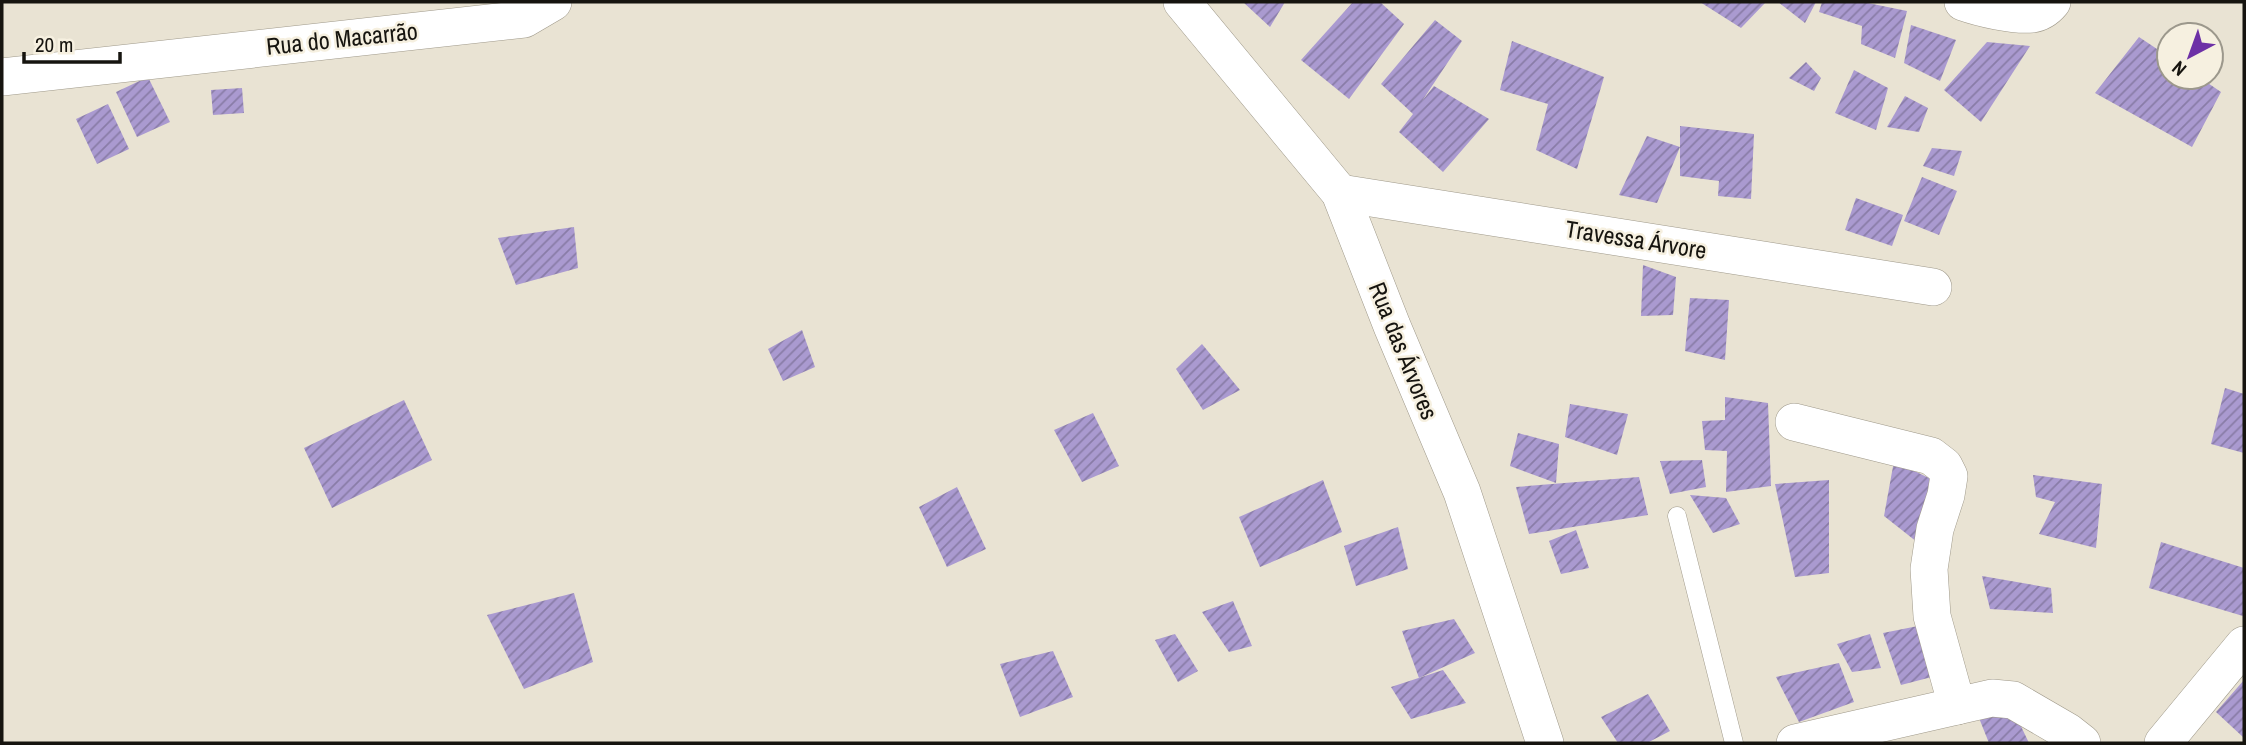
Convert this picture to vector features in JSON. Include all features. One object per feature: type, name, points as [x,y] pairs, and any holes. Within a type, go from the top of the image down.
[{"type":"street","name":"Rua das Árvores","points":[[1182,2],[1340,193],[1462,492],[1545,743]]},
{"type":"street","points":[[1963,2],[1974,6],[2035,14],[2052,2]]},
{"type":"street","name":"Rua do Macarrão","points":[[2,76],[526,8]]},
{"type":"street","name":"Travessa Árvore","points":[[1340,193],[1933,287]]},
{"type":"street","points":[[1794,422],[1931,456],[1944,466],[1949,476],[1935,529],[1929,569],[1932,616],[1957,706]]},
{"type":"street","points":[[2162,743],[2244,645]]},
{"type":"street","points":[[1795,743],[1992,698],[2013,700],[2082,743]]},
{"type":"lane","points":[[1677,516],[1734,743]]},
{"type":"building","points":[[1243,2],[1285,2],[1270,27]]},
{"type":"building","points":[[1353,2],[1380,2],[1404,24],[1349,99],[1301,60]]},
{"type":"building","points":[[1700,2],[1766,2],[1741,28]]},
{"type":"building","points":[[1778,2],[1816,2],[1805,23]]},
{"type":"building","points":[[1822,2],[1863,2],[1907,11],[1895,58],[1861,44],[1862,26],[1819,12]]},
{"type":"building","points":[[1435,20],[1462,41],[1422,101],[1434,86],[1489,119],[1443,172],[1399,132],[1413,114],[1381,84]]},
{"type":"building","points":[[1911,25],[1956,40],[1940,81],[1904,63]]},
{"type":"building","points":[[2139,37],[2155,48],[2155,91],[2221,92],[2192,147],[2095,93]]},
{"type":"building","points":[[1512,41],[1604,77],[1577,169],[1536,150],[1548,104],[1500,90]]},
{"type":"building","points":[[1987,42],[2030,46],[1981,122],[1944,90]]},
{"type":"building","points":[[1806,62],[1821,78],[1814,91],[1789,78]]},
{"type":"building","points":[[1854,70],[1888,88],[1876,130],[1835,113]]},
{"type":"building","points":[[148,77],[170,122],[137,137],[116,92]]},
{"type":"building","points":[[242,88],[244,113],[213,115],[211,90]]},
{"type":"building","points":[[1905,96],[1928,108],[1919,132],[1887,127]]},
{"type":"building","points":[[108,104],[129,149],[97,164],[76,119]]},
{"type":"building","points":[[1680,126],[1754,134],[1751,199],[1718,196],[1719,181],[1680,176]]},
{"type":"building","points":[[1647,136],[1680,147],[1657,203],[1619,195]]},
{"type":"building","points":[[1932,148],[1962,151],[1954,176],[1923,166]]},
{"type":"building","points":[[1922,177],[1957,191],[1939,235],[1904,221]]},
{"type":"building","points":[[1856,198],[1903,215],[1892,246],[1845,230]]},
{"type":"building","points":[[574,227],[578,268],[516,285],[498,238]]},
{"type":"building","points":[[1643,265],[1676,277],[1673,315],[1641,316]]},
{"type":"building","points":[[1690,298],[1729,300],[1725,360],[1685,351]]},
{"type":"building","points":[[802,330],[815,367],[783,381],[768,349]]},
{"type":"building","points":[[1202,344],[1240,390],[1203,410],[1176,369]]},
{"type":"building","points":[[2225,388],[2244,394],[2244,453],[2211,444]]},
{"type":"building","points":[[1725,397],[1768,403],[1771,486],[1726,492],[1727,451],[1705,450],[1702,421],[1725,420]]},
{"type":"building","points":[[404,400],[432,460],[332,508],[304,448]]},
{"type":"building","points":[[1570,404],[1628,414],[1617,455],[1565,437]]},
{"type":"building","points":[[1093,413],[1119,466],[1082,482],[1054,430]]},
{"type":"building","points":[[1518,433],[1559,444],[1556,483],[1510,466]]},
{"type":"building","points":[[1702,460],[1706,487],[1670,494],[1660,461]]},
{"type":"building","points":[[1894,461],[1935,481],[1917,542],[1884,516]]},
{"type":"building","points":[[2033,475],[2102,484],[2096,548],[2039,534],[2055,502],[2036,497]]},
{"type":"building","points":[[1639,477],[1648,515],[1529,534],[1516,487]]},
{"type":"building","points":[[1323,480],[1342,532],[1260,567],[1239,517]]},
{"type":"building","points":[[1829,480],[1829,573],[1795,577],[1775,484]]},
{"type":"building","points":[[957,487],[986,549],[947,567],[919,507]]},
{"type":"building","points":[[1690,495],[1726,498],[1740,524],[1713,533]]},
{"type":"building","points":[[1398,527],[1408,569],[1356,586],[1344,546]]},
{"type":"building","points":[[1576,530],[1589,568],[1561,574],[1549,541]]},
{"type":"building","points":[[2161,542],[2244,568],[2243,616],[2149,588]]},
{"type":"building","points":[[1982,576],[2051,588],[2053,613],[1990,609]]},
{"type":"building","points":[[574,593],[593,662],[524,689],[487,615]]},
{"type":"building","points":[[1233,601],[1252,646],[1229,652],[1202,612]]},
{"type":"building","points":[[1454,619],[1475,653],[1419,678],[1402,631]]},
{"type":"building","points":[[1928,624],[1947,673],[1901,685],[1883,633]]},
{"type":"building","points":[[1175,634],[1198,671],[1178,682],[1155,640]]},
{"type":"building","points":[[1870,634],[1881,668],[1852,672],[1837,644]]},
{"type":"building","points":[[1053,651],[1073,697],[1020,717],[1000,664]]},
{"type":"building","points":[[1839,663],[1854,702],[1799,722],[1776,677]]},
{"type":"building","points":[[1443,670],[1466,703],[1411,719],[1391,687]]},
{"type":"building","points":[[2244,680],[2244,738],[2216,712]]},
{"type":"building","points":[[1648,694],[1670,731],[1647,743],[1618,743],[1601,717]]},
{"type":"building","points":[[1997,710],[2018,720],[2029,743],[1989,743],[1979,718]]}]
